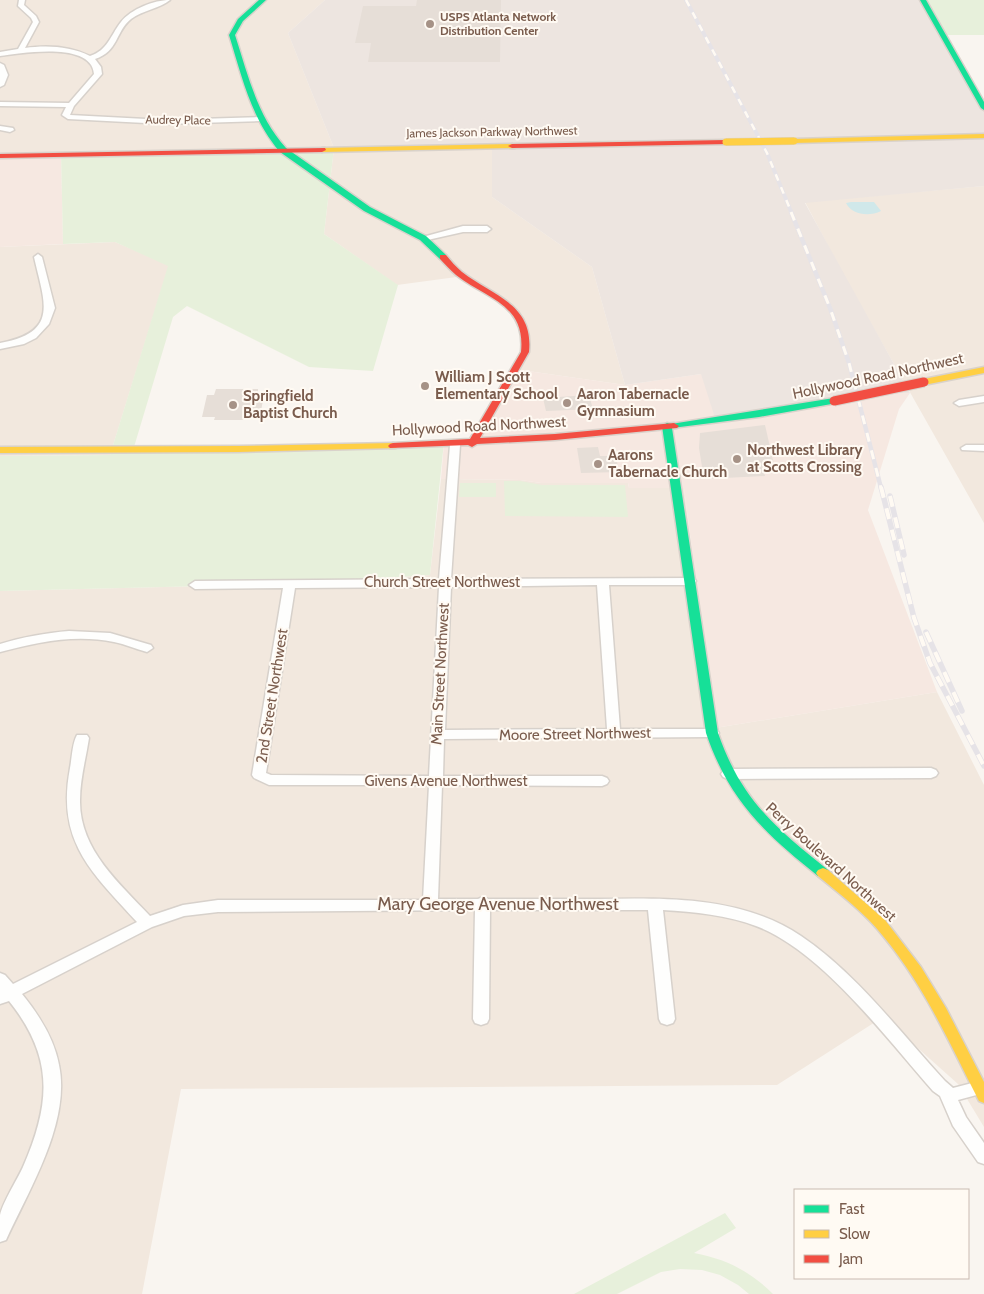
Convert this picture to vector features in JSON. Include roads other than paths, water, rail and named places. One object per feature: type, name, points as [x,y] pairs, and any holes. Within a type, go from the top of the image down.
[{"type":"street","points":[[22,0],[21,6],[36,22],[21,47],[22,50]]},
{"type":"street","points":[[90,58],[102,55],[110,49],[123,23],[129,17],[167,0]]},
{"type":"street","points":[[263,0],[241,18],[233,29],[232,35],[260,120],[271,138],[283,150],[367,208],[424,238],[458,272],[511,307],[520,317],[526,328],[528,340],[525,352],[472,444]]},
{"type":"street","points":[[923,0],[984,108]]},
{"type":"street","points":[[0,54],[22,50],[57,49],[90,58],[98,65],[98,74],[71,105],[0,104]]},
{"type":"street","points":[[0,65],[4,75],[0,85]]},
{"type":"street","name":"Audrey Place","points":[[71,105],[66,115],[68,117],[165,122],[260,120]]},
{"type":"street","points":[[0,128],[10,130]]},
{"type":"street","name":"James Jackson Parkway Northwest","points":[[0,156],[984,136]]},
{"type":"street","points":[[424,238],[462,229],[487,229]]},
{"type":"street","points":[[0,346],[21,342],[33,336],[44,324],[50,308],[38,257]]},
{"type":"street","name":"Hollywood Road Northwest","points":[[0,450],[326,448],[454,445],[572,436],[754,415],[834,401],[984,370]]},
{"type":"street","points":[[959,403],[984,399]]},
{"type":"street","name":"Perry Boulevard Northwest","points":[[667,426],[712,733],[719,757],[750,809],[769,829],[861,906],[886,930],[907,956],[932,996],[982,1093]]},
{"type":"street","name":"Main Street Northwest","points":[[430,904],[445,582],[454,445]]},
{"type":"street","points":[[966,448],[984,448]]},
{"type":"street","name":"Church Street Northwest","points":[[195,585],[690,581]]},
{"type":"street","points":[[603,582],[614,733]]},
{"type":"street","name":"2nd Street Northwest","points":[[290,584],[259,775],[262,779],[290,780]]},
{"type":"street","points":[[0,648],[59,635],[110,637],[147,648]]},
{"type":"street","name":"Moore Street Northwest","points":[[437,735],[712,733]]},
{"type":"street","points":[[82,738],[72,804],[78,836],[92,860],[147,923]]},
{"type":"street","points":[[728,774],[931,773]]},
{"type":"street","name":"Givens Avenue Northwest","points":[[290,780],[602,780]]},
{"type":"street","points":[[481,1019],[483,903]]},
{"type":"street","name":"Mary George Avenue Northwest","points":[[6,995],[147,923],[183,911],[218,906],[483,903],[655,904],[702,907],[762,922],[794,939],[821,959],[849,986],[939,1086],[946,1091],[959,1121],[984,1157]]},
{"type":"street","points":[[655,904],[667,1019]]},
{"type":"street","points":[[0,979],[6,995],[35,1023],[45,1044],[52,1071],[53,1098],[44,1136],[0,1234]]},
{"type":"street","points":[[946,1091],[951,1095],[982,1093]]},
{"type":"water","points":[[874,202],[881,211],[861,214],[852,210],[846,203]]},
{"type":"railway","points":[[686,0],[767,153],[792,214]]},
{"type":"railway","points":[[791,212],[830,308],[849,363],[881,488]]},
{"type":"railway","points":[[881,487],[914,618],[930,663],[984,766]]},
{"type":"railway","points":[[890,496],[904,555]]},
{"type":"railway","points":[[926,632],[962,711]]},
{"type":"place","name":"USPS Atlanta Network Distribution Center","points":[[430,24]]},
{"type":"place","name":"William J Scott Elementary School","points":[[425,386]]},
{"type":"place","name":"Aaron Tabernacle Gymnasium","points":[[567,403]]},
{"type":"place","name":"Springfield Baptist Church","points":[[233,405]]},
{"type":"place","name":"Northwest Library at Scotts Crossing","points":[[737,459]]},
{"type":"place","name":"Aarons Tabernacle Church","points":[[598,464]]}]
